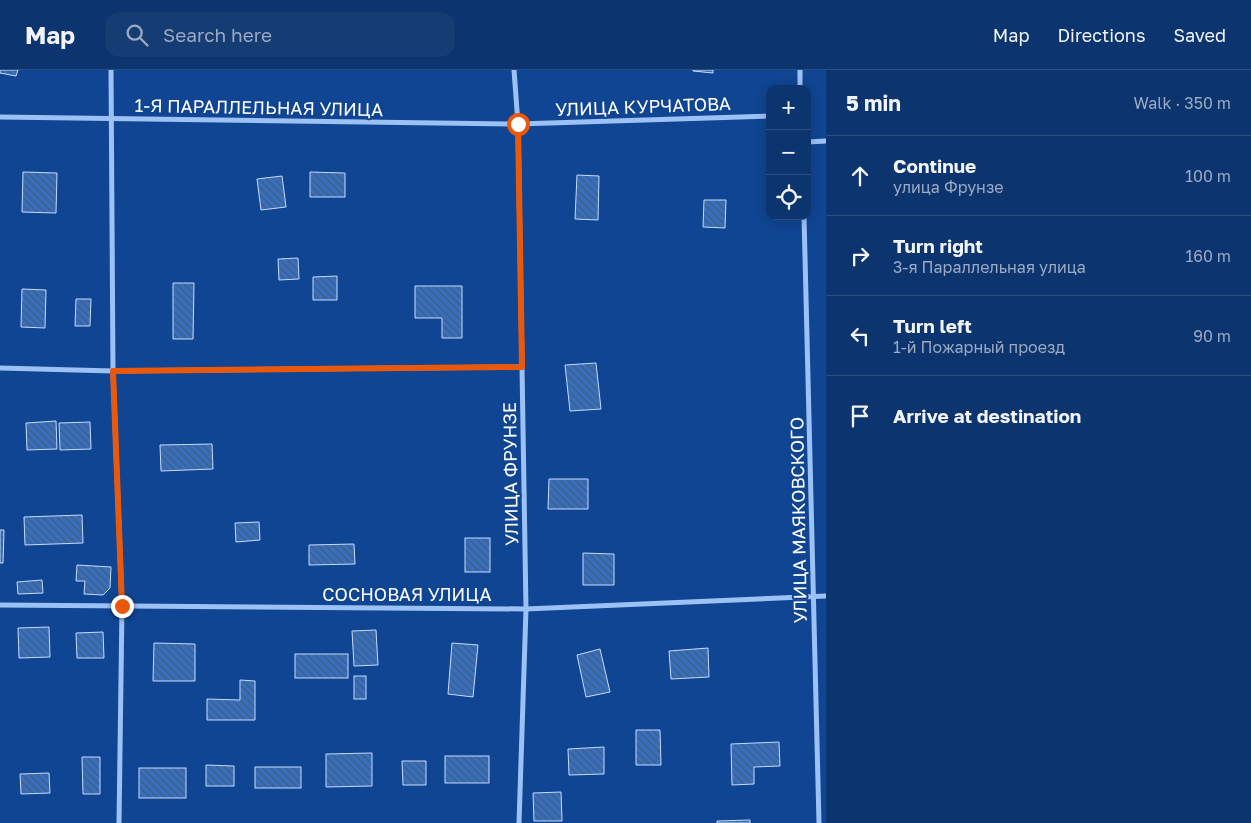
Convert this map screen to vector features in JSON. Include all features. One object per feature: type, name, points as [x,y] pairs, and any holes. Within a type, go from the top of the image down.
[{"type":"street","points":[[111,70],[113,371],[122,606],[119,823]]},
{"type":"street","name":"УЛИЦА ФРУНЗЕ","points":[[514,70],[518,124],[526,609],[519,823]]},
{"type":"street","points":[[800,70],[800,85]]},
{"type":"street","name":"1-Я ПАРАЛЛЕЛЬНАЯ УЛИЦА","points":[[0,116],[518,124]]},
{"type":"street","name":"УЛИЦА КУРЧАТОВА","points":[[518,124],[766,116]]},
{"type":"street","points":[[811,142],[826,141]]},
{"type":"street","name":"УЛИЦА МАЯКОВСКОГО","points":[[804,220],[819,823]]},
{"type":"street","points":[[0,368],[113,371],[522,367]]},
{"type":"street","name":"СОСНОВАЯ УЛИЦА","points":[[0,605],[526,609],[826,596]]},
{"type":"building","points":[[0,70],[18,70],[16,76],[0,73]]},
{"type":"building","points":[[713,70],[713,73],[693,71]]},
{"type":"building","points":[[23,172],[57,173],[56,213],[22,212]]},
{"type":"building","points":[[310,172],[345,173],[345,197],[310,197]]},
{"type":"building","points":[[577,175],[599,176],[598,220],[575,219]]},
{"type":"building","points":[[282,176],[286,207],[261,210],[257,179]]},
{"type":"building","points":[[704,200],[726,200],[725,228],[703,227]]},
{"type":"building","points":[[298,258],[299,279],[279,280],[278,259]]},
{"type":"building","points":[[337,276],[337,300],[313,300],[313,277]]},
{"type":"building","points":[[173,283],[194,283],[193,339],[173,339]]},
{"type":"building","points":[[415,286],[462,286],[462,338],[442,338],[442,318],[415,318]]},
{"type":"building","points":[[22,289],[46,290],[45,328],[21,327]]},
{"type":"building","points":[[76,299],[91,299],[90,326],[75,326]]},
{"type":"building","points":[[596,363],[601,409],[570,411],[565,365]]},
{"type":"building","points":[[56,421],[57,449],[27,450],[26,423]]},
{"type":"building","points":[[90,422],[91,449],[60,450],[59,423]]},
{"type":"building","points":[[212,444],[213,469],[161,471],[160,445]]},
{"type":"building","points":[[549,479],[588,479],[588,509],[548,509]]},
{"type":"building","points":[[82,515],[83,543],[25,545],[24,517]]},
{"type":"building","points":[[259,522],[260,540],[236,542],[235,523]]},
{"type":"building","points":[[0,530],[4,530],[3,563],[0,563]]},
{"type":"building","points":[[465,538],[490,538],[490,572],[465,572]]},
{"type":"building","points":[[354,544],[355,564],[309,565],[309,545]]},
{"type":"building","points":[[583,553],[614,554],[614,585],[583,585]]},
{"type":"building","points":[[77,565],[111,567],[110,588],[103,595],[84,594],[85,581],[76,581]]},
{"type":"building","points":[[42,580],[43,593],[18,594],[17,582]]},
{"type":"building","points":[[49,627],[50,657],[19,658],[18,628]]},
{"type":"building","points":[[376,630],[378,665],[354,666],[352,631]]},
{"type":"building","points":[[103,632],[104,658],[77,658],[76,633]]},
{"type":"building","points":[[154,643],[195,644],[195,681],[153,681]]},
{"type":"building","points":[[452,643],[478,645],[473,697],[448,694]]},
{"type":"building","points":[[708,648],[709,677],[671,679],[669,651]]},
{"type":"building","points":[[600,649],[610,692],[586,697],[577,655]]},
{"type":"building","points":[[295,654],[348,654],[348,678],[295,678]]},
{"type":"building","points":[[354,676],[366,676],[366,699],[354,699]]},
{"type":"building","points":[[240,680],[255,681],[255,720],[207,720],[207,699],[240,700]]},
{"type":"building","points":[[636,730],[660,730],[661,765],[636,765]]},
{"type":"building","points":[[779,742],[780,766],[754,767],[754,784],[732,785],[731,744]]},
{"type":"building","points":[[604,747],[604,774],[569,775],[568,749]]},
{"type":"building","points":[[372,753],[372,786],[326,787],[326,754]]},
{"type":"building","points":[[445,756],[489,756],[489,783],[445,783]]},
{"type":"building","points":[[82,757],[100,757],[100,794],[83,794]]},
{"type":"building","points":[[402,761],[426,761],[426,785],[403,785]]},
{"type":"building","points":[[206,765],[234,766],[234,786],[206,786]]},
{"type":"building","points":[[255,767],[301,767],[301,788],[255,788]]},
{"type":"building","points":[[139,768],[186,768],[186,798],[139,798]]},
{"type":"building","points":[[49,773],[50,793],[21,794],[20,774]]},
{"type":"building","points":[[561,792],[562,821],[534,821],[533,793]]},
{"type":"building","points":[[750,820],[750,823],[717,823],[717,821]]},
{"type":"route","points":[[122,606],[113,371],[522,367],[518,124]]}]
